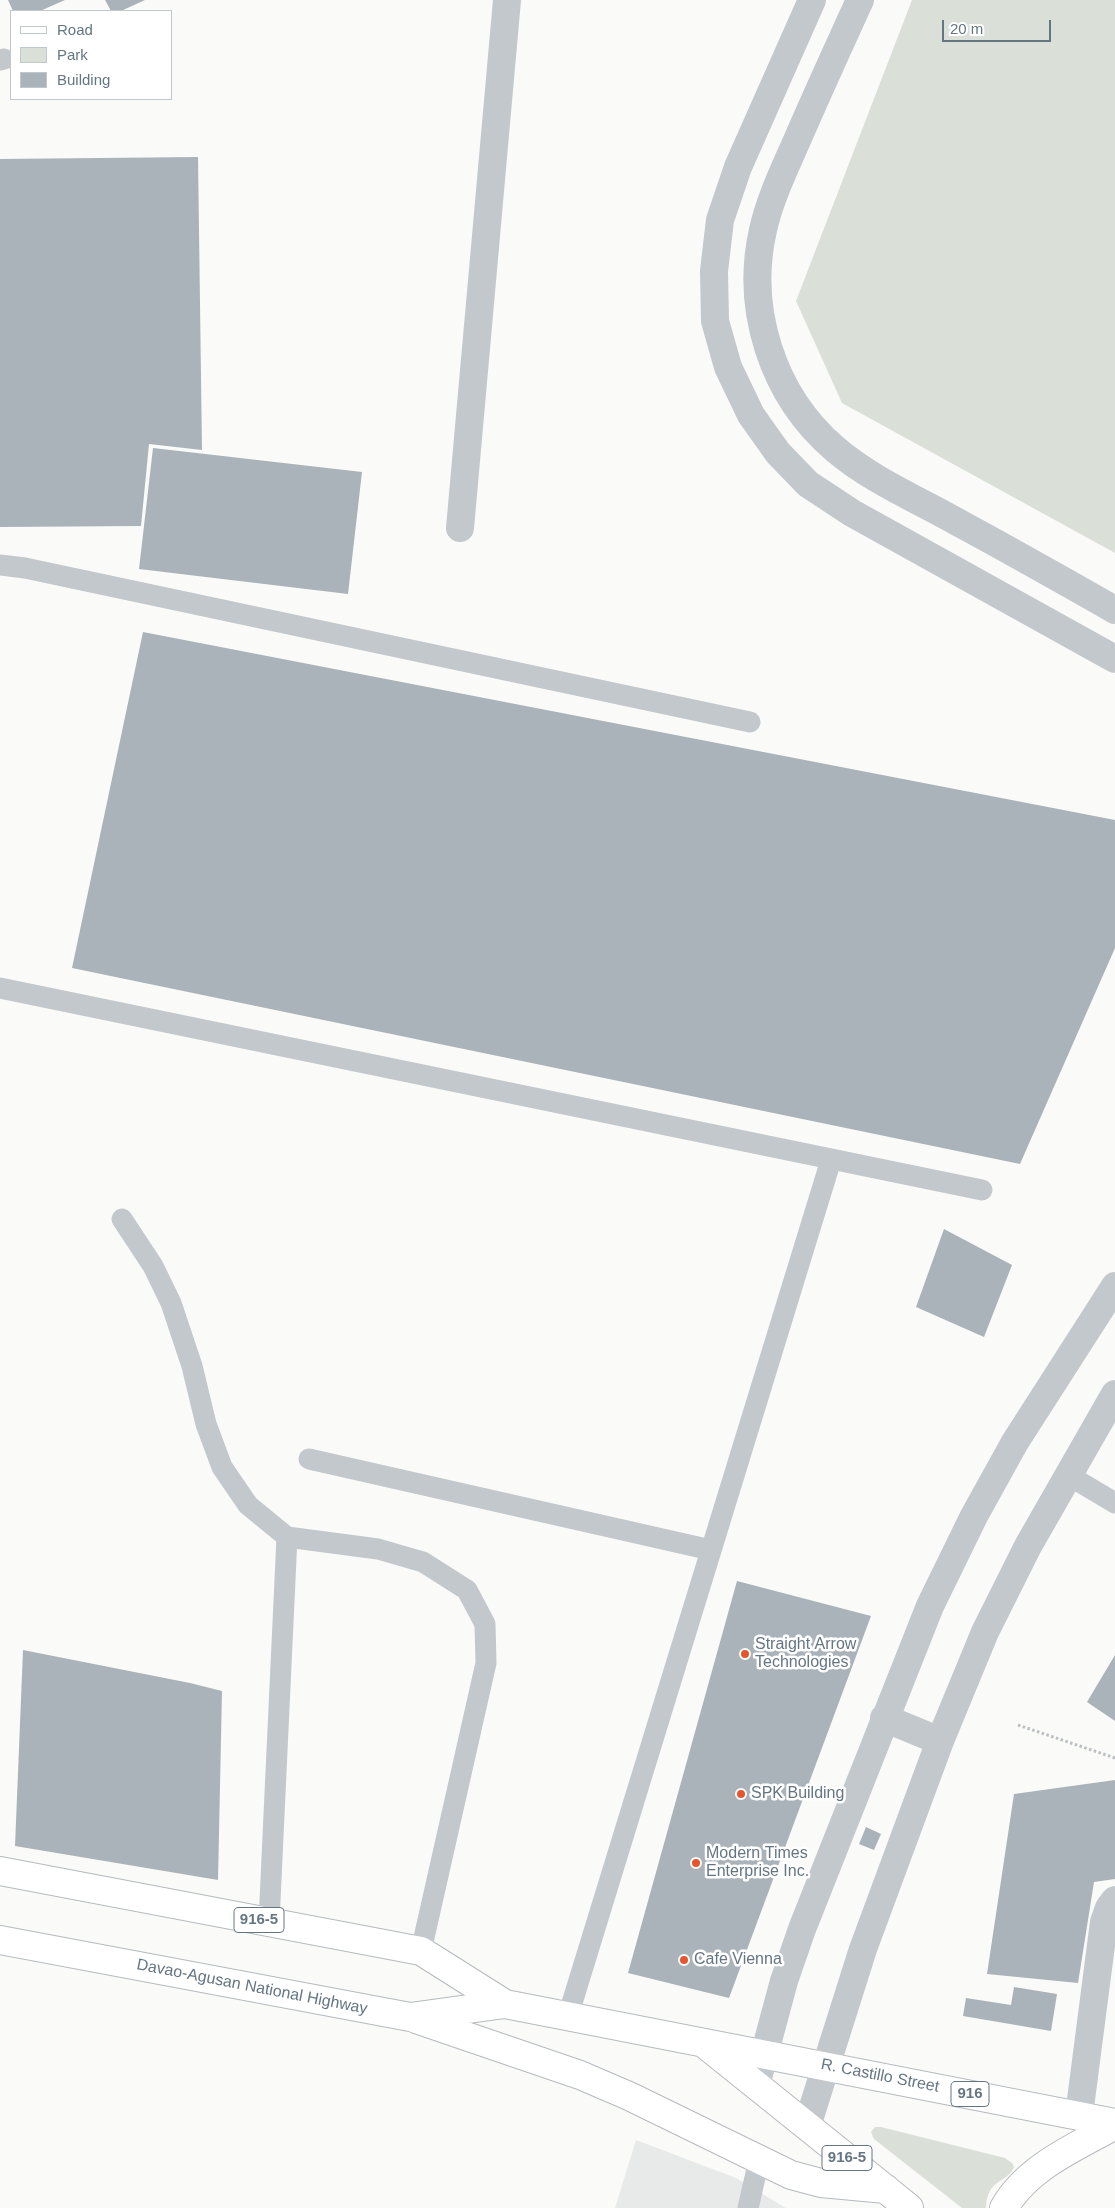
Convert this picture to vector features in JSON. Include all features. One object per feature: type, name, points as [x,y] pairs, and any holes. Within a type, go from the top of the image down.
[{"type":"main road","name":"Davao-Agusan National Highway","points":[[0,1871],[421,1951],[505,2004]]},
{"type":"main road","name":"Davao-Agusan National Highway","points":[[0,1940],[410,2017],[505,2004],[703,2042]]},
{"type":"main road","points":[[410,2017],[588,2079],[671,2116],[791,2175],[821,2182],[886,2189]]},
{"type":"main road","name":"R. Castillo Street","points":[[703,2042],[1079,2115],[1115,2124]]},
{"type":"main road","name":"916-5","points":[[703,2042],[909,2208]]},
{"type":"main road","points":[[1004,2208],[1015,2191],[1032,2175],[1054,2159],[1115,2124]]},
{"type":"street","points":[[460,528],[507,0]]},
{"type":"street","points":[[812,0],[738,167],[720,220],[714,271],[716,321],[728,367],[751,415],[778,453],[808,484],[852,513],[1115,659]]},
{"type":"street","points":[[860,0],[778,183],[763,230],[757,273],[759,314],[769,353],[788,393],[811,425],[835,449],[875,476],[1115,610]]},
{"type":"street","points":[[756,2085],[784,1981],[802,1929],[884,1718],[930,1606],[974,1516],[1015,1442],[1115,1286]]},
{"type":"street","points":[[807,2126],[863,1950],[940,1741],[985,1632],[1028,1546],[1115,1394]]},
{"type":"street","points":[[884,1718],[940,1741]]},
{"type":"street","points":[[1079,2115],[1104,1922],[1109,1908],[1115,1900]]},
{"type":"lane","points":[[0,565],[26,568],[750,722]]},
{"type":"lane","points":[[0,988],[982,1190]]},
{"type":"lane","points":[[568,2016],[831,1160]]},
{"type":"lane","points":[[122,1219],[153,1266],[171,1303],[192,1366],[206,1424],[222,1467],[248,1505],[287,1537],[378,1549],[423,1562],[467,1590],[485,1624],[486,1664],[421,1951]]},
{"type":"lane","points":[[309,1459],[711,1550]]},
{"type":"lane","points":[[1068,1475],[1115,1504]]},
{"type":"lane","points":[[269,1922],[287,1537]]},
{"type":"lane","points":[[748,2208],[759,2160]]},
{"type":"path","points":[[1018,1725],[1115,1758]]},
{"type":"shaded area","points":[[636,2140],[736,2178],[786,2208],[615,2208]]},
{"type":"green space","points":[[912,0],[1115,0],[1115,553],[842,403],[796,301]]},
{"type":"green space","points":[[875,2127],[1005,2158],[1014,2167],[1007,2176],[993,2186],[987,2198],[986,2208],[962,2208],[874,2139],[871,2132]]},
{"type":"building","points":[[8,0],[65,0],[42,10],[13,10]]},
{"type":"building","points":[[105,0],[145,0],[123,10],[110,10]]},
{"type":"building","points":[[198,157],[202,450],[149,444],[141,526],[0,527],[0,159]]},
{"type":"building","points":[[153,448],[362,472],[348,594],[139,569]]},
{"type":"building","points":[[143,632],[1115,820],[1115,948],[1020,1164],[72,968]]},
{"type":"building","points":[[944,1229],[1012,1265],[984,1337],[916,1307]]},
{"type":"building","name":"SPK Building","points":[[737,1581],[871,1616],[729,1998],[628,1973]]},
{"type":"building","points":[[23,1650],[222,1691],[218,1880],[15,1846]]},
{"type":"building","points":[[1115,1655],[1115,1721],[1087,1702]]},
{"type":"building","points":[[1115,1780],[1115,1879],[1094,1882],[1078,1983],[987,1974],[1014,1794]]},
{"type":"building","points":[[866,1827],[881,1834],[874,1850],[859,1844]]},
{"type":"building","points":[[1014,1987],[1057,1994],[1051,2031],[963,2016],[966,1998],[1011,2005]]},
{"type":"place","name":"Straight Arrow Technologies","points":[[745,1654]]},
{"type":"place","name":"SPK Building","points":[[741,1794]]},
{"type":"place","name":"Modern Times Enterprise Inc.","points":[[696,1863]]},
{"type":"place","name":"Cafe Vienna","points":[[684,1960]]}]
